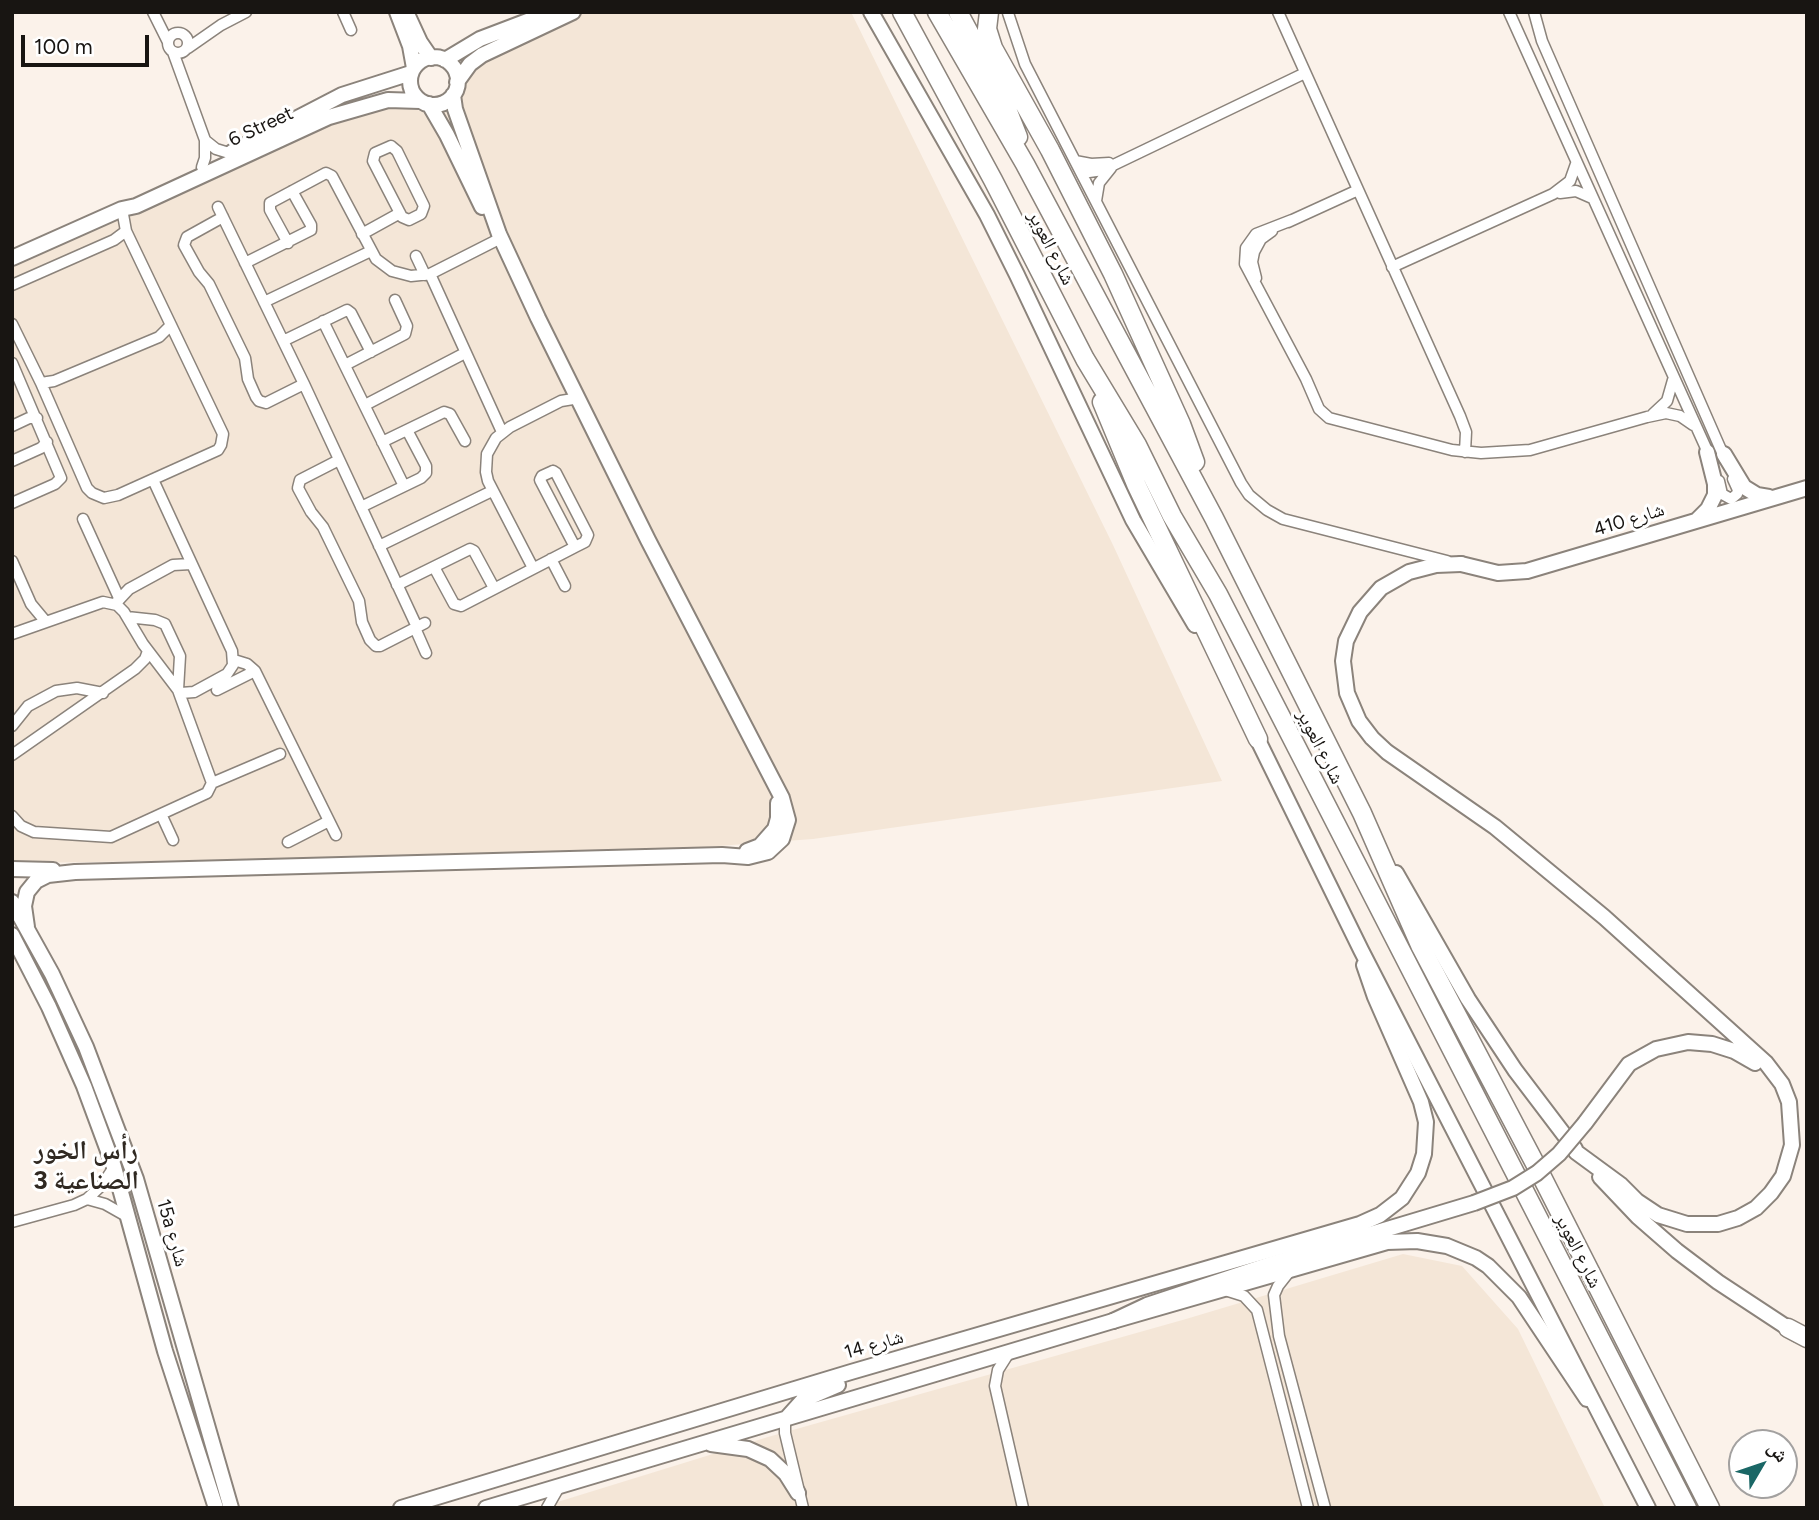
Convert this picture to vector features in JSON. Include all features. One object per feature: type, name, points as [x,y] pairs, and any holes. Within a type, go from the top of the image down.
[{"type":"highway","name":"شارع العوير","points":[[902,12],[1086,359],[1138,445],[1172,516],[1218,594],[1687,1508]]},
{"type":"highway","name":"شارع العوير","points":[[937,12],[1025,164],[1214,519],[1362,813],[1420,945],[1534,1161],[1710,1508]]},
{"type":"highway","points":[[958,12],[1006,104],[1025,164]]},
{"type":"highway","points":[[989,12],[987,29],[990,42],[1074,196],[1128,306],[1181,424],[1214,519]]},
{"type":"highway","points":[[1086,359],[1136,484],[1258,739]]},
{"type":"highway","points":[[1788,1328],[1807,1339]]},
{"type":"main road","points":[[397,12],[410,46],[413,70],[411,89],[425,103],[447,135],[490,223],[500,236]]},
{"type":"main road","points":[[12,869],[75,872],[758,856],[776,847],[782,839],[786,830],[786,810],[500,236],[455,109],[453,67],[438,59],[419,42],[407,12]]},
{"type":"main road","points":[[413,70],[423,60],[438,59],[480,39],[551,12]]},
{"type":"main road","points":[[425,103],[442,104],[470,64],[481,55],[573,12]]},
{"type":"main road","points":[[871,12],[993,227],[1133,520],[1258,739],[1361,950],[1648,1508]]},
{"type":"main road","name":"6 Street","points":[[12,258],[122,209],[342,95],[413,70]]},
{"type":"main road","name":"6 Street","points":[[122,209],[136,206],[351,108],[388,100],[425,103]]},
{"type":"main road","points":[[1697,520],[1708,509],[1715,495],[1707,452]]},
{"type":"main road","points":[[1724,454],[1740,483],[1748,491],[1762,497],[1778,497]]},
{"type":"main road","name":"شارع 410","points":[[1791,1121],[1786,1093],[1766,1063],[1558,877],[1495,827],[1387,752],[1372,738],[1359,721],[1347,693],[1343,661],[1346,641],[1360,611],[1381,588],[1409,572],[1436,565],[1461,564],[1498,573],[1527,571],[1807,488]]},
{"type":"main road","points":[[1362,813],[1468,999],[1515,1070],[1576,1152],[1617,1196],[1677,1251],[1718,1282],[1788,1328]]},
{"type":"main road","points":[[27,927],[24,898],[30,886],[48,875],[75,872]]},
{"type":"main road","name":"15a شارع","points":[[12,902],[86,1047],[136,1179],[231,1508]]},
{"type":"main road","points":[[12,912],[27,927]]},
{"type":"main road","name":"15a شارع","points":[[12,934],[49,1007],[84,1086],[114,1167],[165,1351],[216,1508]]},
{"type":"main road","name":"شارع 14","points":[[401,1508],[851,1372],[1360,1224],[1387,1211],[1408,1190],[1421,1164],[1426,1133],[1421,1102],[1375,997],[1361,950]]},
{"type":"main road","points":[[1113,1321],[1147,1305],[1274,1263],[1474,1203],[1513,1188],[1537,1173],[1564,1149],[1629,1064],[1656,1049],[1688,1042],[1723,1046],[1754,1062],[1779,1088],[1791,1121],[1790,1156],[1778,1185],[1764,1201],[1748,1213],[1718,1224],[1687,1224],[1658,1215],[1576,1152]]},
{"type":"main road","points":[[84,1086],[94,1101],[125,1180],[130,1183],[136,1179]]},
{"type":"main road","points":[[486,1508],[1010,1351],[1387,1242],[1417,1241],[1447,1246],[1476,1258],[1500,1275],[1519,1297],[1607,1427]]},
{"type":"main road","points":[[785,1420],[803,1399],[840,1384],[851,1372]]},
{"type":"main road","points":[[706,1443],[760,1454],[779,1466],[798,1493]]},
{"type":"main road","points":[[200,1458],[208,1508]]},
{"type":"main road","points":[[216,1461],[243,1508]]},
{"type":"main road","points":[[517,1474],[523,1497]]},
{"type":"street","points":[[154,12],[188,40],[184,81]]},
{"type":"street","points":[[154,12],[173,52],[205,140],[207,149],[202,167]]},
{"type":"street","points":[[173,52],[181,54],[221,25],[246,12]]},
{"type":"street","points":[[343,12],[351,30]]},
{"type":"street","points":[[1278,12],[1464,424],[1465,452]]},
{"type":"street","points":[[1509,12],[1707,452],[1722,494],[1731,499],[1738,491],[1724,454],[1542,41],[1534,12]]},
{"type":"street","points":[[1007,13],[1026,64],[1249,495],[1283,519],[1461,564]]},
{"type":"street","points":[[168,42],[172,35],[221,25]]},
{"type":"street","points":[[1082,173],[1097,172],[1305,73]]},
{"type":"street","points":[[205,140],[216,149],[229,153]]},
{"type":"street","points":[[388,146],[397,151],[424,206],[421,214],[409,220],[400,213],[373,161],[375,153],[388,146]]},
{"type":"street","points":[[1076,161],[1100,165],[1122,159]]},
{"type":"street","points":[[1096,201],[1102,177],[1122,159]]},
{"type":"street","points":[[1392,267],[1553,194],[1570,181],[1576,164]]},
{"type":"street","points":[[288,243],[270,205],[274,200],[323,174],[330,174],[376,259],[392,271],[411,276],[427,275],[500,236]]},
{"type":"street","points":[[1358,190],[1265,235],[1254,252],[1253,267],[1262,295],[1325,416],[1465,452],[1498,454],[1530,450],[1666,413],[1680,415],[1696,428]]},
{"type":"street","points":[[245,263],[312,229],[292,191]]},
{"type":"street","points":[[1553,194],[1576,191],[1592,198]]},
{"type":"street","points":[[12,324],[87,488],[97,497],[118,495],[218,450],[223,439],[220,428],[126,230],[122,209]]},
{"type":"street","points":[[304,384],[266,403],[256,397],[248,379],[245,358],[209,284],[184,245],[187,237],[220,212],[304,384],[397,585],[419,626],[426,653]]},
{"type":"street","points":[[362,234],[400,213]]},
{"type":"street","points":[[12,285],[114,240],[126,230]]},
{"type":"street","points":[[264,302],[371,251]]},
{"type":"street","points":[[416,256],[502,432]]},
{"type":"street","points":[[345,365],[401,337],[407,331],[395,300]]},
{"type":"street","points":[[283,341],[343,311],[349,311],[370,352]]},
{"type":"street","points":[[323,321],[404,486]]},
{"type":"street","points":[[41,383],[54,381],[159,337],[171,325]]},
{"type":"street","points":[[365,405],[465,354]]},
{"type":"street","points":[[12,363],[16,382],[37,418],[61,474],[60,481],[12,503]]},
{"type":"street","points":[[1647,417],[1667,401],[1673,380]]},
{"type":"street","points":[[533,568],[492,491],[486,463],[491,446],[502,432],[576,392]]},
{"type":"street","points":[[382,442],[446,412],[450,414],[464,441]]},
{"type":"street","points":[[12,425],[29,418],[37,418]]},
{"type":"street","points":[[361,507],[424,476],[427,469],[407,430]]},
{"type":"street","points":[[12,461],[41,448],[47,442]]},
{"type":"street","points":[[339,460],[300,480],[298,488],[312,515],[323,527],[359,601],[362,622],[372,643],[380,646],[419,626]]},
{"type":"street","points":[[434,567],[456,606],[461,606],[585,542],[588,535],[556,473],[551,471],[540,480],[575,547]]},
{"type":"street","points":[[155,484],[234,660],[227,674],[194,692],[177,691]]},
{"type":"street","points":[[379,545],[492,491]]},
{"type":"street","points":[[83,519],[117,601],[177,691],[212,783]]},
{"type":"street","points":[[397,585],[472,549],[494,588]]},
{"type":"street","points":[[551,559],[565,586]]},
{"type":"street","points":[[12,561],[31,604],[46,622]]},
{"type":"street","points":[[12,634],[103,602],[117,601],[129,589],[173,565],[191,564]]},
{"type":"street","points":[[127,617],[155,620],[165,624],[180,656],[177,691]]},
{"type":"street","points":[[12,755],[141,665],[148,651]]},
{"type":"street","points":[[234,660],[247,664],[255,671],[336,835]]},
{"type":"street","points":[[217,690],[255,671]]},
{"type":"street","points":[[12,726],[28,706],[56,691],[77,688],[103,693]]},
{"type":"street","points":[[12,816],[21,826],[34,832],[105,838],[117,836],[206,793],[212,783],[280,754]]},
{"type":"street","points":[[160,814],[173,840]]},
{"type":"street","points":[[288,842],[329,821]]},
{"type":"street","points":[[12,1222],[87,1199],[102,1185],[114,1167]]},
{"type":"street","points":[[87,1199],[113,1207],[128,1217]]},
{"type":"street","points":[[1289,1272],[1278,1286],[1274,1301],[1279,1336],[1325,1508]]},
{"type":"street","points":[[1225,1290],[1244,1296],[1257,1310],[1308,1508]]},
{"type":"street","points":[[1260,1322],[1266,1318],[1272,1322],[1281,1357],[1288,1367]]},
{"type":"street","points":[[1010,1351],[998,1370],[995,1386],[1023,1508]]},
{"type":"street","points":[[785,1420],[785,1433],[803,1508]]},
{"type":"street","points":[[547,1508],[560,1486]]},
{"type":"shaded area","points":[[576,12],[851,12],[1113,545],[1222,781],[813,839],[610,854],[25,863],[12,860],[12,267],[374,103],[423,111],[462,94],[479,56]]},
{"type":"shaded area","points":[[1403,1254],[1462,1266],[1518,1329],[1605,1508],[538,1508],[768,1437],[1186,1319]]},
{"type":"district","name":"رأس الخور الصناعية 3","points":[[86,1166]]}]
